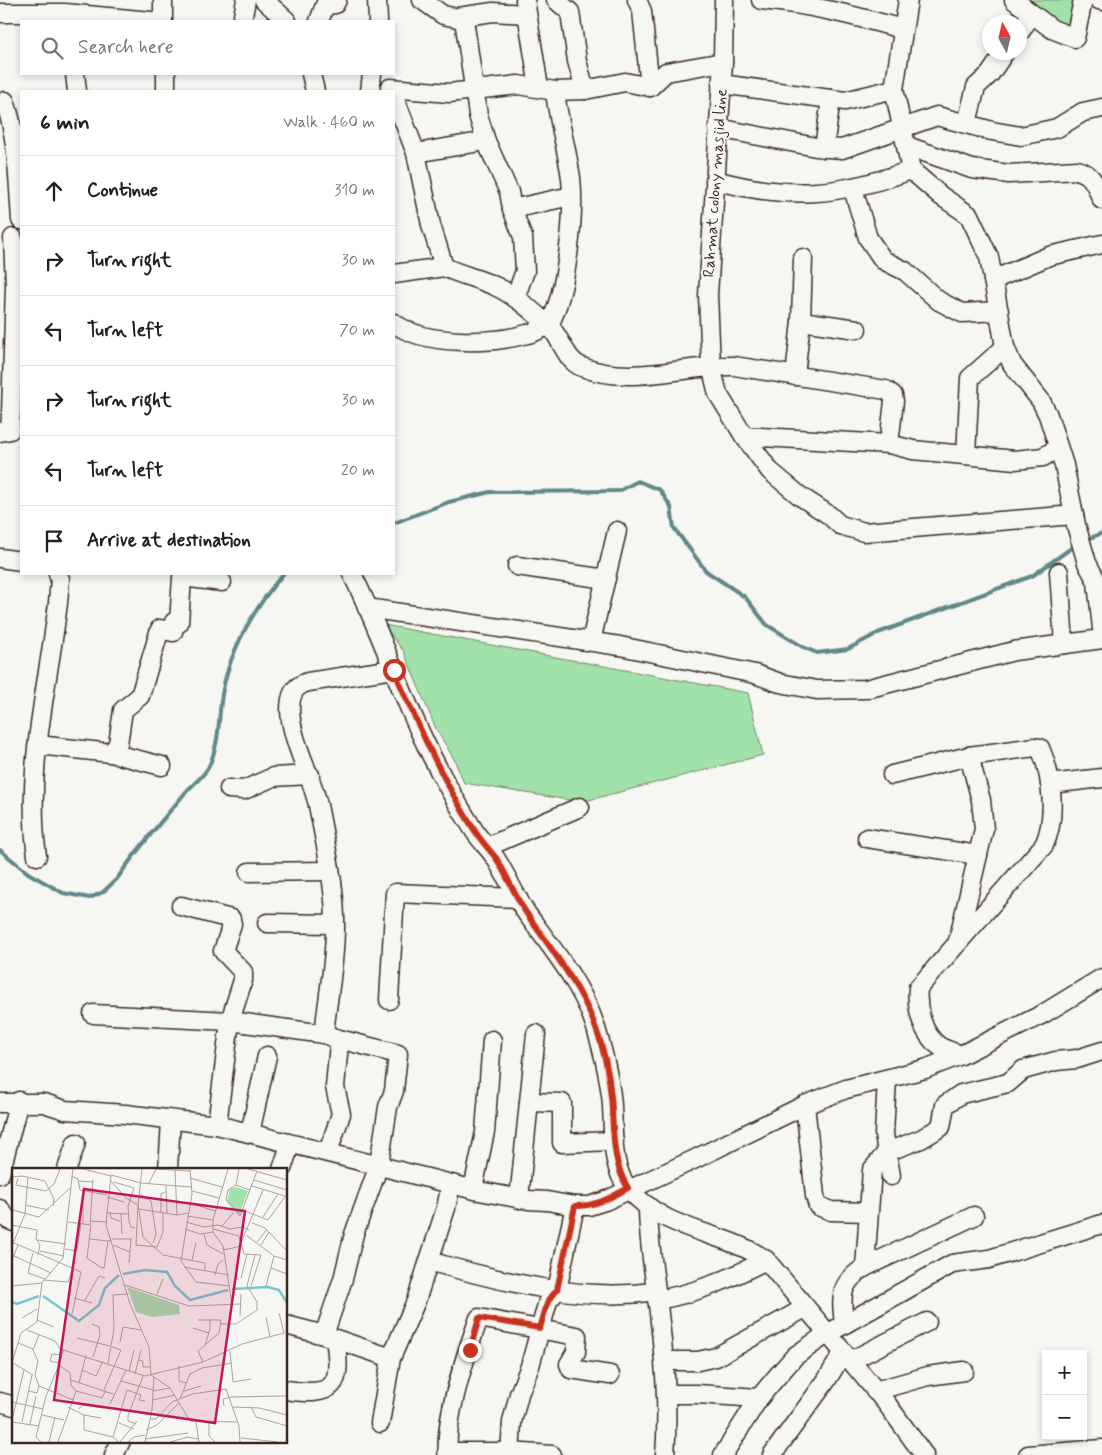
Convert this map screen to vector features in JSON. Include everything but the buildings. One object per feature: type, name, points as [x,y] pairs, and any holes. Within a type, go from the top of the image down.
[{"type":"street","points":[[163,0],[163,20]]},
{"type":"street","points":[[242,20],[246,0]]},
{"type":"street","points":[[264,0],[285,20]]},
{"type":"street","points":[[319,20],[325,4],[335,4],[337,0]]},
{"type":"street","points":[[378,0],[378,20]]},
{"type":"street","points":[[395,323],[416,333],[464,341],[528,334],[549,325],[560,297],[572,220],[571,178],[525,7],[458,17],[442,15],[422,0]]},
{"type":"street","points":[[556,0],[570,12],[577,61],[585,90]]},
{"type":"street","points":[[637,0],[642,11],[650,87]]},
{"type":"street","name":"Rahmat colony masjid line","points":[[724,0],[723,62],[720,84],[708,295],[711,366],[718,394],[744,436],[765,464],[784,484],[840,525],[864,532],[1075,520]]},
{"type":"street","points":[[761,0],[792,2],[902,30]]},
{"type":"street","points":[[908,0],[894,88],[904,127],[911,170],[940,196],[969,215],[989,257],[1005,347],[1012,364],[1041,401],[1048,415],[1069,482],[1075,520],[1087,563],[1097,582],[1102,629]]},
{"type":"street","points":[[1014,0],[1031,15],[1052,29],[1075,38],[1083,0]]},
{"type":"street","points":[[0,13],[64,11],[142,20]]},
{"type":"street","points":[[1027,21],[1031,15]]},
{"type":"street","points":[[458,17],[462,19],[465,26],[472,90],[486,141],[509,192],[512,209],[523,237],[525,271],[515,298]]},
{"type":"street","points":[[967,123],[976,87],[990,74],[1000,60]]},
{"type":"street","points":[[650,87],[666,72],[723,62]]},
{"type":"street","points":[[75,75],[77,90]]},
{"type":"street","points":[[166,75],[166,90]]},
{"type":"street","points":[[311,75],[315,90]]},
{"type":"street","points":[[370,90],[372,75]]},
{"type":"street","points":[[389,87],[449,93],[518,85],[547,89],[585,90],[625,82],[650,87]]},
{"type":"street","points":[[720,84],[845,100],[894,88]]},
{"type":"street","points":[[824,148],[831,99]]},
{"type":"street","points":[[5,100],[11,116],[17,155],[20,204]]},
{"type":"street","points":[[395,102],[416,153],[431,225],[444,267]]},
{"type":"street","points":[[718,128],[824,148],[842,149],[937,116],[967,123],[992,132],[1021,136],[1057,128],[1083,112],[1102,108]]},
{"type":"street","points":[[416,153],[486,141]]},
{"type":"street","points":[[907,146],[972,169],[1009,174],[1077,170],[1085,173],[1094,182],[1102,200]]},
{"type":"street","points":[[715,180],[747,189],[824,193],[853,188],[911,170]]},
{"type":"street","points":[[853,188],[868,238],[883,260],[905,271],[940,301],[962,313],[999,311]]},
{"type":"street","points":[[512,209],[571,196]]},
{"type":"street","points":[[0,432],[10,430],[16,413],[15,286],[11,238]]},
{"type":"street","points":[[993,280],[1049,256],[1102,244]]},
{"type":"street","points":[[794,376],[801,321],[802,258]]},
{"type":"street","points":[[395,274],[444,267],[498,288],[515,298],[549,325],[573,362],[594,371],[615,375],[640,375],[711,366],[758,368],[794,376],[886,390],[893,394],[893,424],[890,444]]},
{"type":"street","points":[[801,321],[857,329]]},
{"type":"street","points":[[966,455],[970,378],[1005,347]]},
{"type":"street","points":[[744,436],[890,444],[913,450],[1014,460],[1043,457],[1058,448]]},
{"type":"street","points":[[591,641],[617,531]]},
{"type":"street","points":[[0,558],[20,561]]},
{"type":"street","points":[[517,566],[606,579]]},
{"type":"street","points":[[1059,572],[1064,644]]},
{"type":"street","points":[[37,856],[33,829],[35,769],[55,630],[60,579],[58,575]]},
{"type":"street","points":[[352,575],[420,733],[475,832],[496,858],[518,898],[575,985],[595,1025],[610,1087],[618,1169],[628,1188],[661,1216],[686,1228],[748,1249],[766,1260],[875,1392],[919,1452]]},
{"type":"street","points":[[111,753],[118,744],[123,710],[140,696],[160,629],[173,632],[174,622],[179,623],[182,577],[222,582]]},
{"type":"street","points":[[368,608],[591,641],[746,672],[780,684],[817,690],[866,689],[1014,651],[1102,639]]},
{"type":"street","points":[[330,1036],[334,924],[330,871],[310,775],[296,736],[290,711],[292,691],[299,684],[308,682],[394,670]]},
{"type":"street","points":[[38,745],[111,753],[162,766]]},
{"type":"street","points":[[892,775],[970,756],[1035,747],[1040,748],[1050,784],[1051,828],[1044,845],[918,988],[916,1003],[921,1021],[938,1045],[961,1055]]},
{"type":"street","points":[[958,943],[984,828],[984,813],[970,756]]},
{"type":"street","points":[[229,788],[244,790],[273,777],[310,775]]},
{"type":"street","points":[[1050,784],[1102,778]]},
{"type":"street","points":[[487,847],[580,807]]},
{"type":"street","points":[[867,838],[978,855]]},
{"type":"street","points":[[249,872],[330,871]]},
{"type":"street","points":[[389,1000],[396,893],[518,898]]},
{"type":"street","points":[[181,906],[231,919],[232,924],[223,951],[243,972],[243,980],[230,1022],[217,1125]]},
{"type":"street","points":[[267,923],[334,924]]},
{"type":"street","points":[[0,1102],[44,1103],[65,1110],[125,1114],[217,1125],[290,1145],[328,1152],[473,1189],[519,1199],[589,1206],[606,1201],[628,1188],[692,1160],[805,1105],[846,1089],[887,1079],[961,1055],[1043,1014],[1102,978]]},
{"type":"street","points":[[93,1014],[230,1022],[330,1036],[398,1054],[394,1091],[388,1107],[379,1165],[354,1234],[330,1337],[338,1360],[333,1384],[327,1390],[318,1393],[288,1390]]},
{"type":"street","points":[[519,1199],[536,1034]]},
{"type":"street","points":[[328,1152],[341,1114],[335,1087],[340,1042],[330,1036]]},
{"type":"street","points":[[473,1189],[485,1132],[492,1040]]},
{"type":"street","points":[[865,1267],[867,1212],[872,1170],[887,1152],[921,1139],[941,1128],[945,1105],[961,1094],[975,1090],[987,1090],[1008,1083],[1023,1070],[1056,1061],[1077,1059],[1102,1051]]},
{"type":"street","points":[[250,1133],[267,1056]]},
{"type":"street","points":[[887,1079],[884,1134],[890,1176]]},
{"type":"street","points":[[0,1174],[4,1138],[19,1101]]},
{"type":"street","points":[[529,1102],[562,1104],[562,1144],[614,1141]]},
{"type":"street","points":[[805,1105],[815,1196],[818,1206],[831,1211],[867,1212]]},
{"type":"street","points":[[168,1168],[171,1121]]},
{"type":"street","points":[[67,1168],[76,1143]]},
{"type":"street","points":[[282,1168],[290,1145]]},
{"type":"street","points":[[380,1422],[391,1358],[407,1324],[429,1261],[446,1208],[451,1184]]},
{"type":"street","points":[[510,1453],[512,1422],[517,1403],[548,1301],[557,1290],[575,1206]]},
{"type":"street","points":[[648,1206],[649,1233],[664,1361],[667,1425],[665,1455]]},
{"type":"street","points":[[0,1209],[7,1219],[12,1221]]},
{"type":"street","points":[[844,1325],[842,1295],[845,1284],[850,1277],[865,1267],[974,1216]]},
{"type":"street","points":[[723,1455],[759,1398],[795,1356],[827,1334],[952,1264],[989,1259],[1102,1224]]},
{"type":"street","points":[[429,1261],[519,1283],[557,1290],[599,1295],[657,1295],[688,1294],[728,1280],[766,1260]]},
{"type":"street","points":[[664,1361],[698,1361],[716,1357],[805,1308]]},
{"type":"street","points":[[552,1455],[510,1453],[448,1454],[451,1418],[462,1372],[479,1318],[576,1336],[576,1352],[569,1364],[571,1369],[610,1375]]},
{"type":"street","points":[[772,1455],[846,1357],[927,1322]]},
{"type":"street","points":[[288,1326],[330,1337],[391,1358]]},
{"type":"street","points":[[875,1392],[928,1376],[964,1371]]},
{"type":"street","points":[[666,1394],[759,1398]]},
{"type":"street","points":[[114,1455],[120,1442]]},
{"type":"street","points":[[1028,1455],[1102,1448]]},
{"type":"green space","points":[[1021,0],[1075,0],[1069,29],[1042,22]]},
{"type":"green space","points":[[384,625],[748,693],[763,755],[581,802],[464,783],[454,759],[436,729],[404,652]]},
{"type":"waterway","points":[[395,523],[449,502],[490,492],[619,491],[638,481],[660,490],[671,507],[674,528],[706,571],[745,597],[767,625],[803,647],[817,653],[848,649],[878,633],[1032,576],[1077,544]]},
{"type":"waterway","points":[[1086,540],[1102,533]]},
{"type":"waterway","points":[[0,850],[28,873],[63,893],[90,898],[103,892],[117,879],[150,835],[208,768],[217,741],[222,694],[226,677],[237,645],[262,601],[282,575]]},
{"type":"route","points":[[394,670],[420,733],[475,832],[496,858],[526,912],[546,939],[586,1005],[595,1025],[607,1070],[618,1169],[628,1188],[606,1201],[589,1206],[575,1206],[571,1232],[557,1290],[548,1301],[540,1328],[479,1318],[470,1350]]}]
